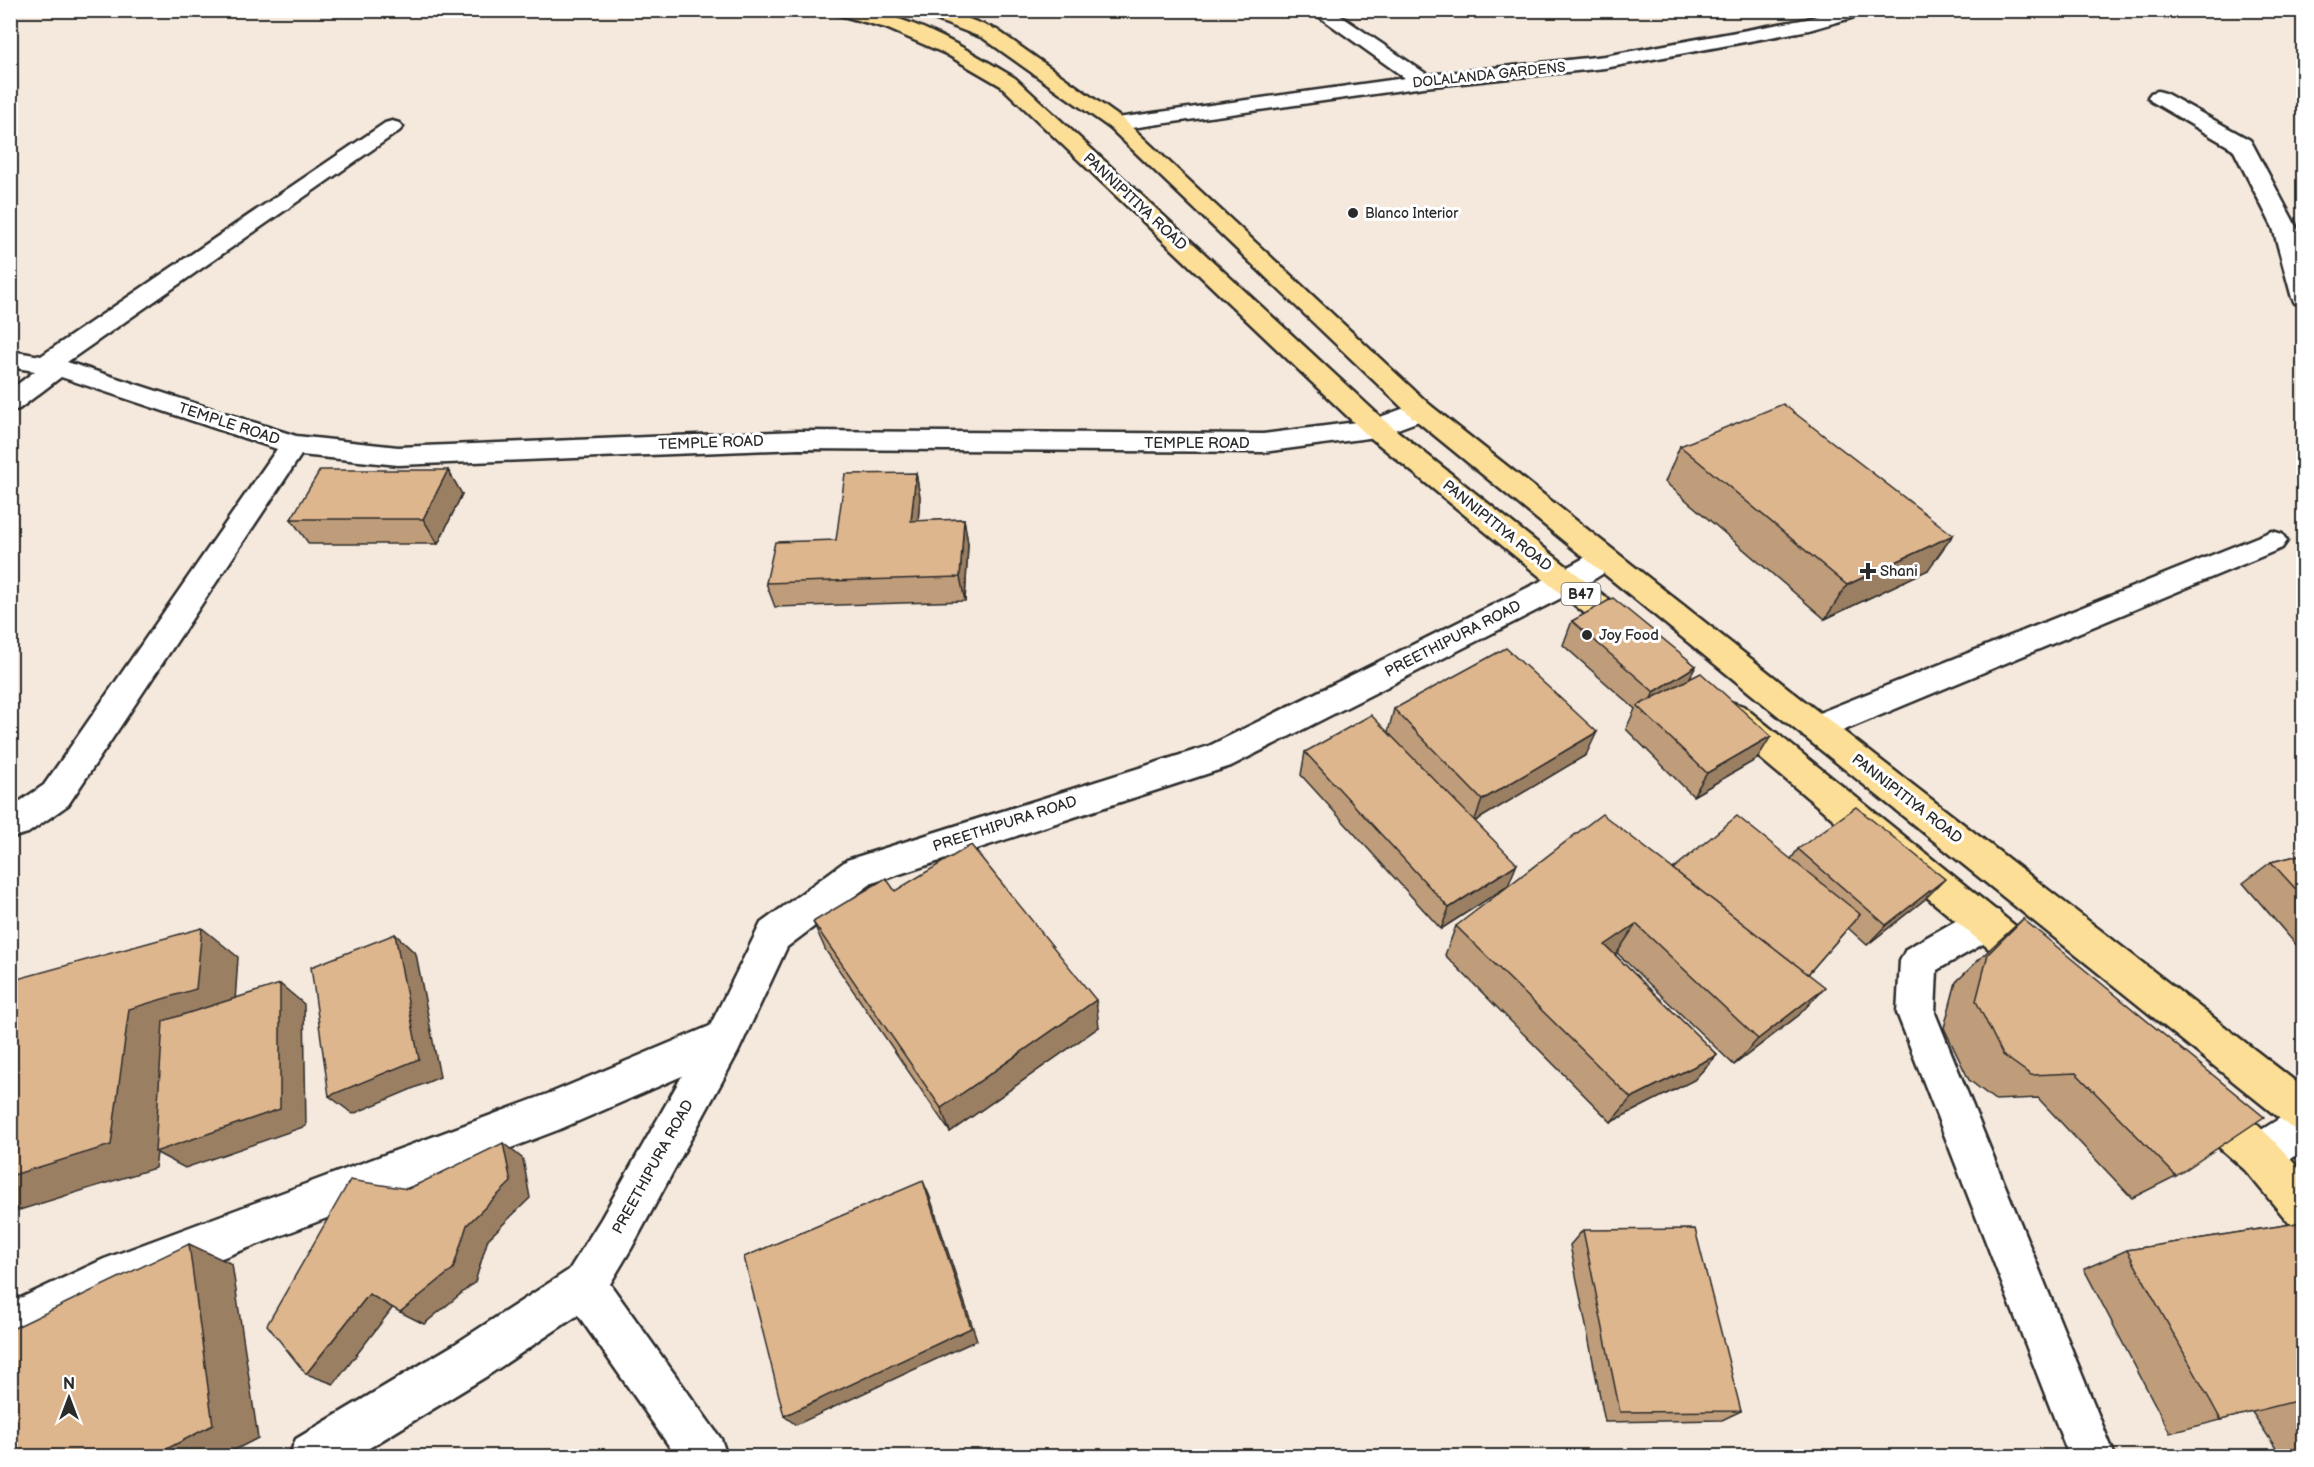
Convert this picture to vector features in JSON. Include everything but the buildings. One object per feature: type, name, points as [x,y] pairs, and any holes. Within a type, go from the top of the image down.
[{"type":"main road","name":"PANNIPITIYA ROAD","points":[[843,10],[893,24],[953,50],[1008,82],[1376,428],[1658,656]]},
{"type":"main road","name":"PANNIPITIYA ROAD","points":[[928,10],[990,34],[1117,124],[1420,411],[1816,728],[2304,1113]]},
{"type":"main road","points":[[1713,700],[2059,985]]},
{"type":"main road","points":[[2178,1086],[2260,1155],[2304,1208]]},
{"type":"street","points":[[1318,10],[1424,81]]},
{"type":"street","points":[[1784,10],[1809,24]]},
{"type":"street","name":"DOLALANDA GARDENS","points":[[1117,124],[1424,81],[1605,62],[1809,24],[1858,10]]},
{"type":"street","points":[[2158,98],[2242,145],[2285,228],[2304,298]]},
{"type":"street","points":[[10,403],[51,366],[392,127]]},
{"type":"street","name":"TEMPLE ROAD","points":[[10,359],[51,366],[294,445],[398,456],[799,440],[1263,443],[1376,428],[1420,411]]},
{"type":"street","points":[[10,823],[16,823],[56,795],[294,445]]},
{"type":"street","points":[[1816,728],[2272,541]]},
{"type":"street","name":"PREETHIPURA ROAD","points":[[584,1285],[616,1234],[724,1039],[774,935],[860,871],[1219,756],[1566,582],[1605,559]]},
{"type":"street","points":[[1986,923],[1919,962],[1916,1012],[2092,1456]]},
{"type":"street","points":[[10,1326],[104,1281],[558,1110],[724,1039]]},
{"type":"street","points":[[2260,1155],[2304,1126]]},
{"type":"street","points":[[313,1456],[471,1360],[584,1285],[704,1456]]},
{"type":"place","name":"Blanco Interior","points":[[1353,213]]},
{"type":"place","name":"Shani","points":[[1868,571]]},
{"type":"place","name":"Joy Food","points":[[1587,635]]}]
